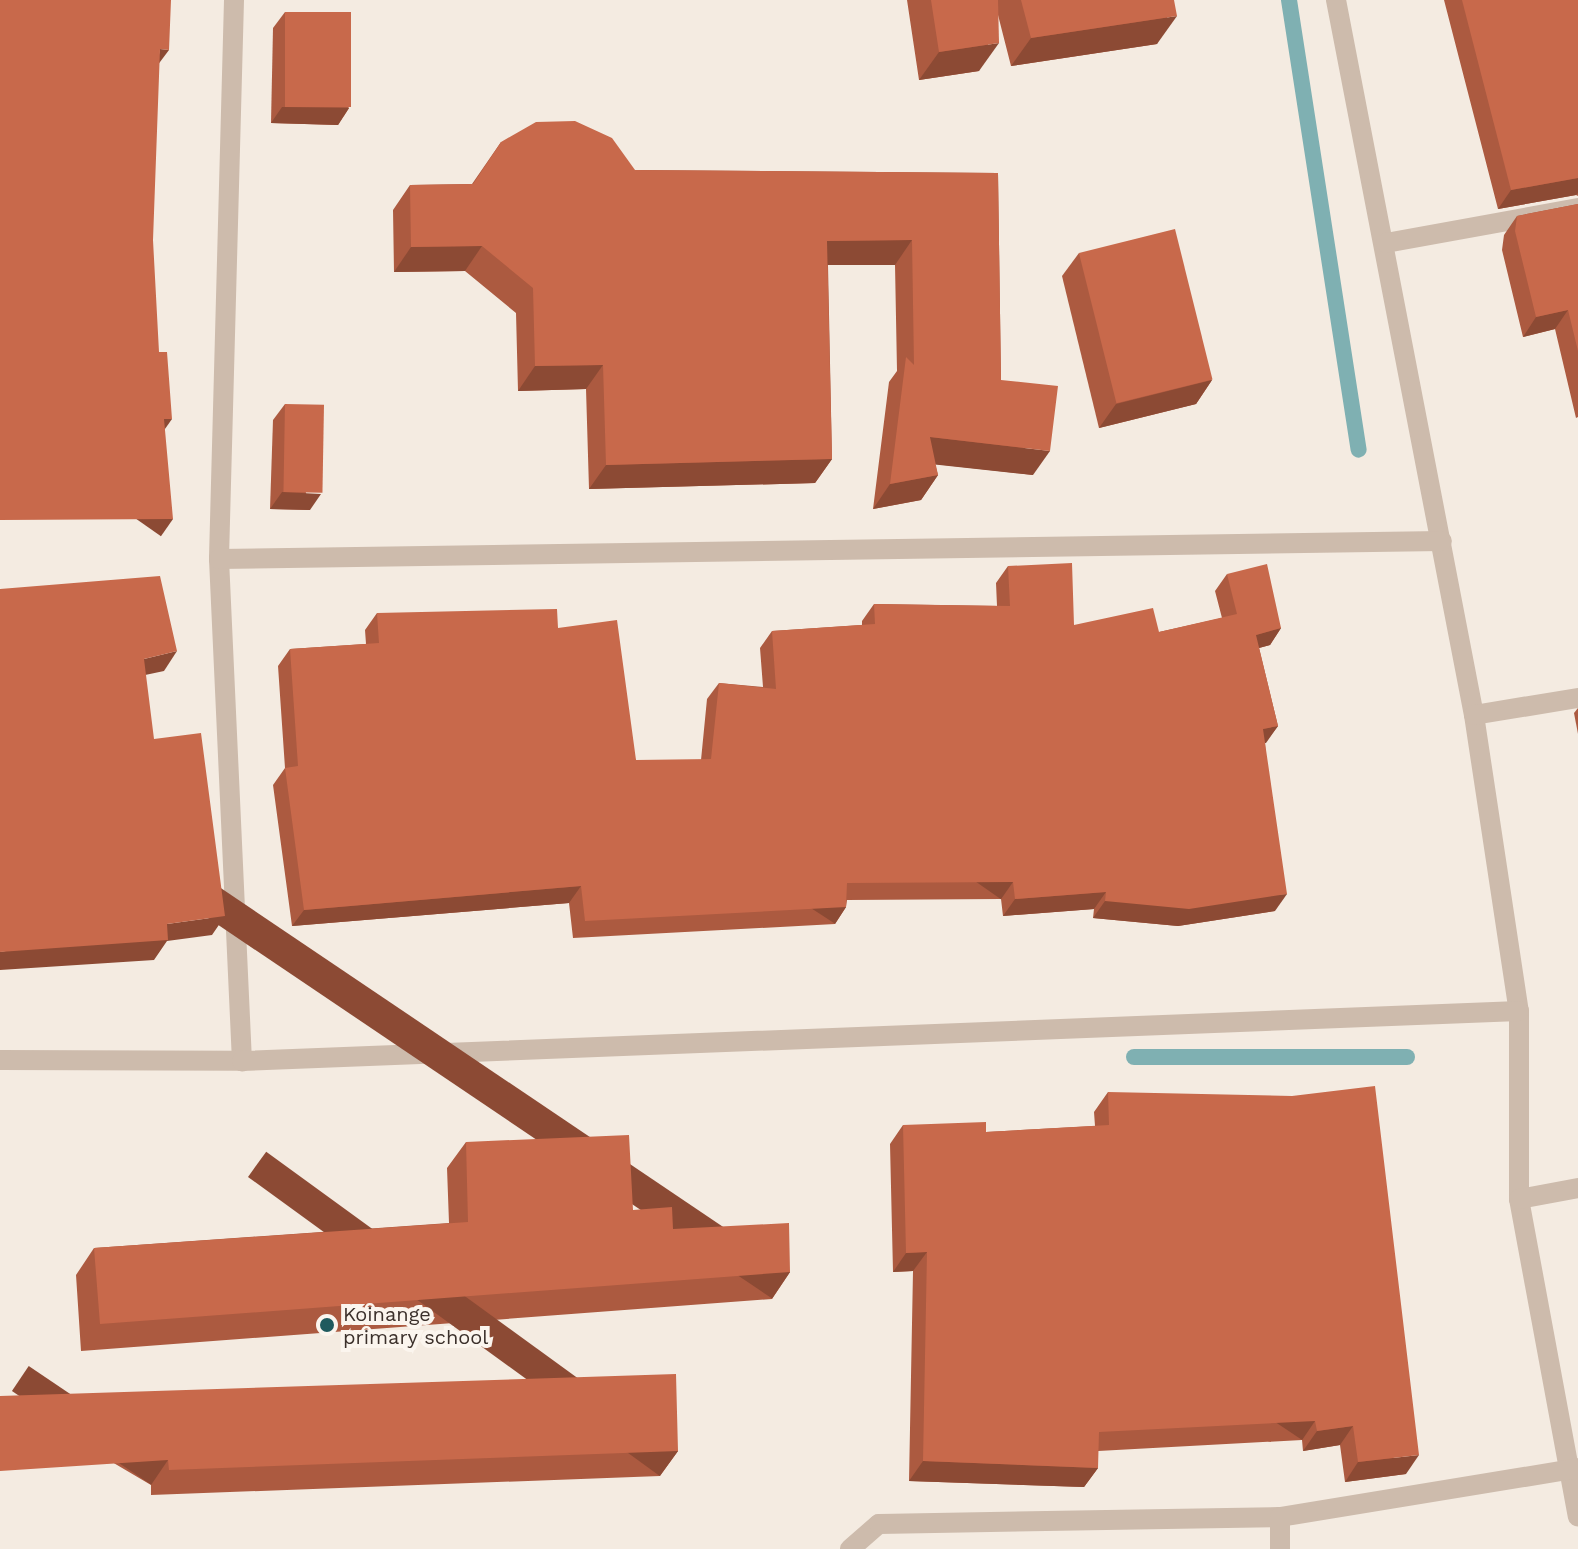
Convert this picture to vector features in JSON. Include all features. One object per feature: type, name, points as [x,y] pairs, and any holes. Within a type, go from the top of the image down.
[{"type":"street","points":[[234,0],[219,559],[242,1061]]},
{"type":"street","points":[[1336,0],[1386,243],[1474,715],[1519,1011],[1519,1199],[1574,1469],[1578,1517]]},
{"type":"street","points":[[1386,243],[1578,208]]},
{"type":"street","points":[[219,559],[1442,541]]},
{"type":"street","points":[[1474,715],[1578,698]]},
{"type":"street","points":[[0,1060],[242,1061],[1519,1011]]},
{"type":"street","points":[[1519,1199],[1578,1188]]},
{"type":"street","points":[[850,1549],[879,1524],[1280,1517],[1574,1469]]},
{"type":"street","points":[[1280,1517],[1280,1549]]},
{"type":"building","points":[[0,0],[171,0],[169,50],[160,49],[153,240],[159,352],[167,352],[172,419],[164,419],[173,519],[0,520]]},
{"type":"building","points":[[931,0],[998,0],[999,43],[939,52]]},
{"type":"building","points":[[1021,0],[1174,0],[1177,16],[1031,38]]},
{"type":"building","points":[[1462,0],[1578,0],[1578,178],[1511,190]]},
{"type":"building","points":[[285,12],[351,12],[351,107],[285,107]]},
{"type":"building","points":[[575,121],[612,138],[635,170],[998,173],[1001,380],[1058,386],[1050,451],[930,437],[938,475],[890,484],[906,357],[914,365],[912,240],[827,241],[832,459],[606,465],[603,365],[535,366],[533,288],[482,246],[411,247],[410,185],[473,184],[501,142],[536,122]]},
{"type":"building","points":[[1578,204],[1578,351],[1568,310],[1536,317],[1515,231],[1517,216]]},
{"type":"building","points":[[1175,229],[1212,379],[1116,403],[1079,253]]},
{"type":"building","points":[[285,404],[324,405],[322,493],[283,492]]},
{"type":"building","points":[[1072,563],[1074,625],[1153,608],[1159,632],[1237,614],[1227,574],[1267,564],[1281,628],[1256,635],[1278,726],[1263,729],[1287,894],[1189,909],[1105,901],[1106,892],[1015,899],[1013,882],[847,883],[846,907],[585,921],[581,886],[304,910],[285,768],[298,766],[290,649],[379,643],[377,613],[557,609],[558,628],[617,620],[636,760],[711,759],[719,683],[776,689],[772,631],[875,624],[874,604],[1010,606],[1008,566]]},
{"type":"building","points":[[160,576],[177,651],[144,659],[154,739],[201,733],[225,916],[167,924],[168,940],[0,952],[0,589]]},
{"type":"building","points":[[1375,1086],[1419,1455],[1358,1462],[1353,1426],[1317,1431],[1315,1421],[1099,1432],[1098,1468],[923,1461],[927,1252],[906,1253],[903,1125],[986,1122],[986,1132],[1109,1125],[1108,1092],[1292,1096]]},
{"type":"building","points":[[629,1135],[633,1210],[672,1207],[673,1229],[789,1223],[790,1272],[100,1324],[94,1248],[468,1222],[466,1142]]},
{"type":"building","points":[[676,1374],[678,1451],[169,1470],[168,1460],[0,1471],[0,1396]]},
{"type":"waterway","points":[[1289,0],[1359,450]]},
{"type":"waterway","points":[[1134,1057],[1407,1057]]},
{"type":"place","name":"Koinange primary school","points":[[327,1325]]}]
